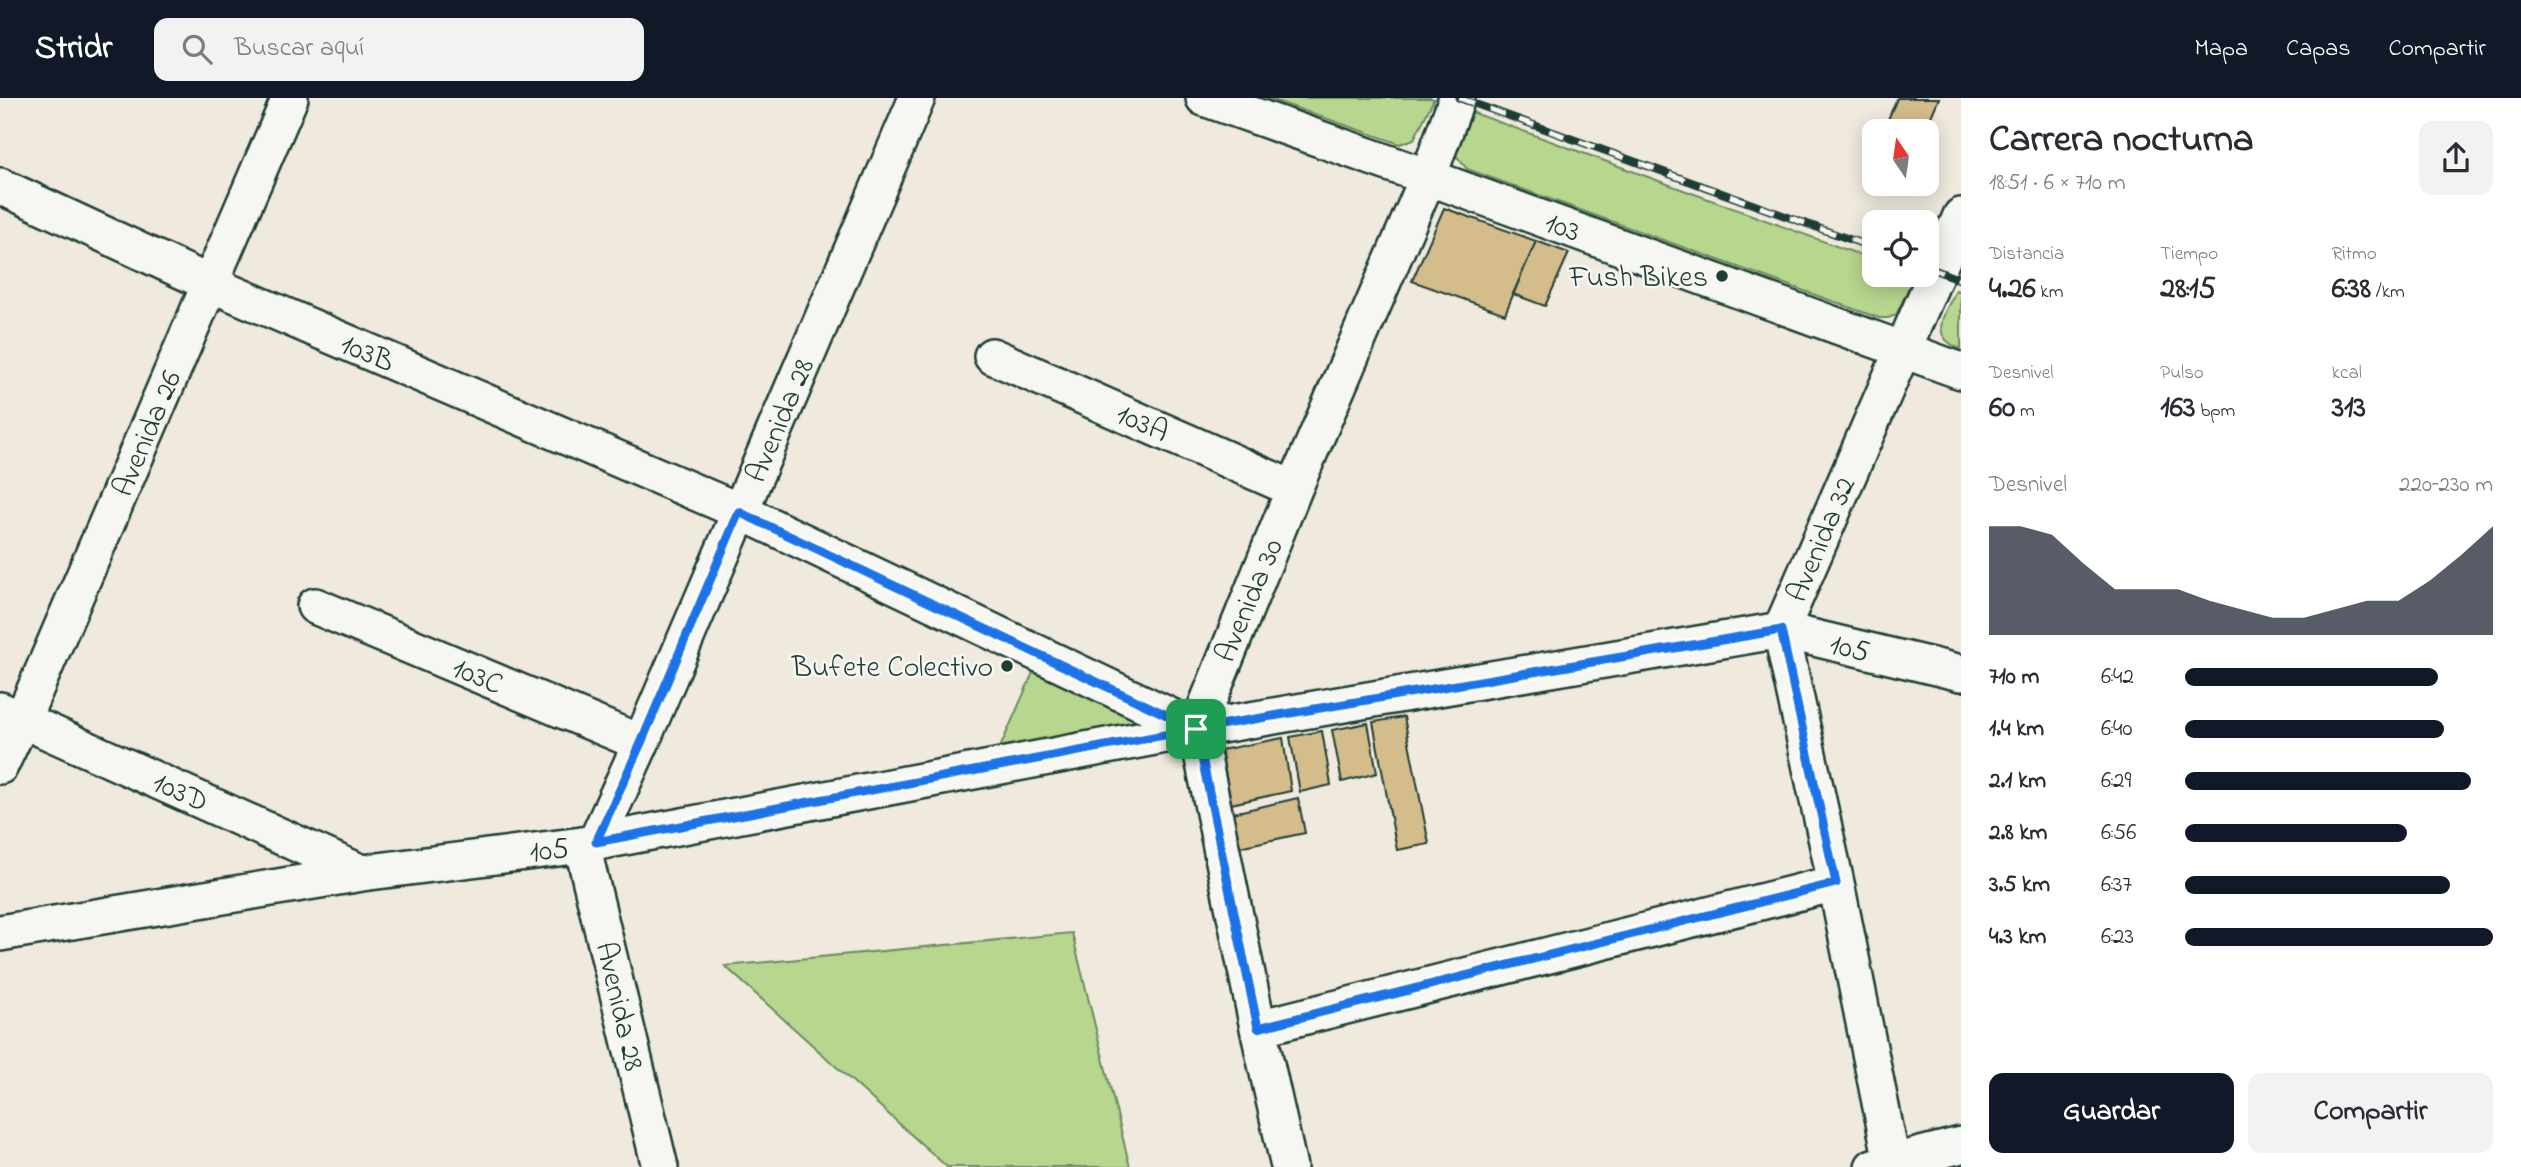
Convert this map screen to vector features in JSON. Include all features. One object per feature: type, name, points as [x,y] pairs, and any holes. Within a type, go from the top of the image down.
[{"type":"street","name":"Avenida 26","points":[[0,766],[11,715],[211,284],[290,98]]},
{"type":"street","name":"Avenida 28","points":[[660,1167],[589,843],[641,743],[917,98]]},
{"type":"street","name":"103","points":[[1204,98],[1961,371]]},
{"type":"street","name":"Avenida 30","points":[[1196,729],[1294,489],[1428,177],[1457,98]]},
{"type":"street","name":"103B","points":[[0,186],[211,284],[739,512],[1196,729]]},
{"type":"street","name":"Avenida 32","points":[[1886,1166],[1836,883],[1781,630],[1961,216]]},
{"type":"street","name":"103A","points":[[992,356],[1294,489]]},
{"type":"street","name":"103C","points":[[315,606],[641,743]]},
{"type":"street","name":"105","points":[[0,933],[362,873],[589,843],[1196,729],[1781,630],[1961,673]]},
{"type":"street","name":"103D","points":[[11,715],[362,873]]},
{"type":"street","points":[[1196,729],[1289,1167]]},
{"type":"street","points":[[1258,1028],[1836,883]]},
{"type":"street","points":[[1886,1166],[1961,1145]]},
{"type":"green space","points":[[1267,98],[1434,99],[1414,139],[1400,144]]},
{"type":"green space","points":[[1466,110],[1862,256],[1862,287],[1909,287],[1896,315],[1879,318],[1467,169],[1453,152]]},
{"type":"green space","points":[[1956,290],[1961,292],[1961,349],[1944,338],[1942,331],[1944,316]]},
{"type":"green space","points":[[1035,668],[1139,710],[1143,724],[999,750]]},
{"type":"green space","points":[[1072,933],[1130,1167],[947,1167],[725,966]]},
{"type":"building","points":[[1897,98],[1939,98],[1930,119],[1888,119]]},
{"type":"building","points":[[1444,208],[1536,241],[1505,314],[1412,281]]},
{"type":"building","points":[[1536,241],[1569,253],[1545,306],[1513,294]]},
{"type":"building","points":[[1404,717],[1429,844],[1397,850],[1373,722]]},
{"type":"building","points":[[1368,723],[1377,773],[1342,782],[1332,730]]},
{"type":"building","points":[[1322,731],[1331,785],[1300,792],[1290,737]]},
{"type":"building","points":[[1283,738],[1291,791],[1231,804],[1221,750]]},
{"type":"building","points":[[1298,798],[1305,833],[1239,847],[1233,813]]},
{"type":"railway","points":[[1459,98],[1862,244]]},
{"type":"railway","points":[[1939,272],[1961,280]]},
{"type":"place","name":"Fush Bikes","points":[[1722,276]]},
{"type":"place","name":"Bufete Colectivo","points":[[1007,666]]},
{"type":"route","points":[[1196,729],[596,842],[739,512],[1196,729],[1781,630],[1836,883],[1258,1028],[1196,729]]}]
